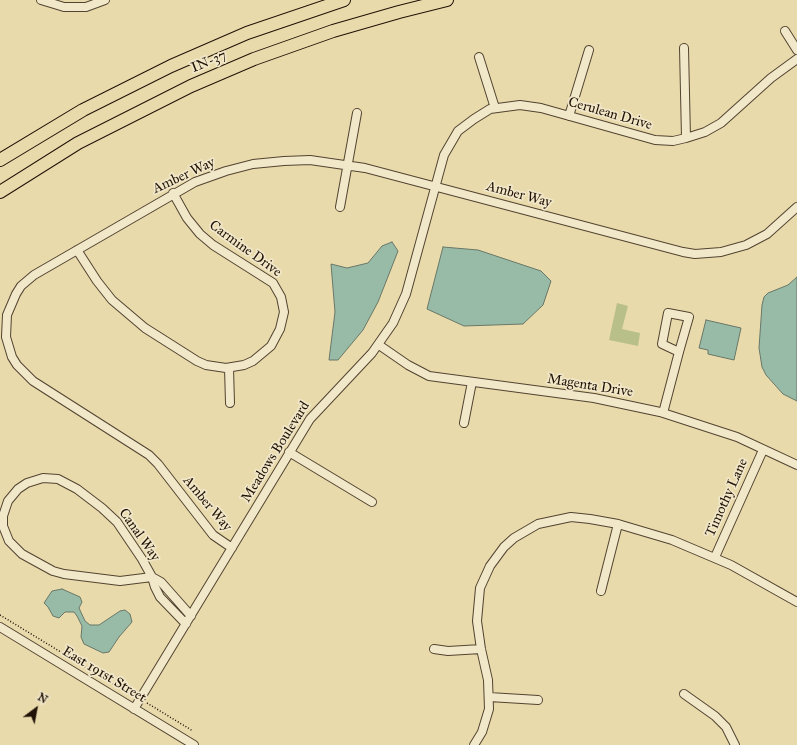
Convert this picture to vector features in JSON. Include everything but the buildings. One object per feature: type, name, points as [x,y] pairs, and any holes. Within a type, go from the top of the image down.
[{"type":"highway","name":"IN-37","points":[[0,160],[83,110],[171,66],[247,34],[344,0]]},
{"type":"highway","name":"IN-37","points":[[0,192],[78,143],[191,86],[254,59],[332,31],[447,0]]},
{"type":"street","points":[[41,0],[64,7],[86,7],[105,0]]},
{"type":"street","points":[[785,31],[797,50]]},
{"type":"street","points":[[684,48],[686,138]]},
{"type":"street","points":[[569,116],[589,50]]},
{"type":"street","points":[[479,57],[495,108]]},
{"type":"street","name":"Cerulean Drive","points":[[435,186],[444,155],[455,135],[474,119],[495,108],[520,104],[654,140],[673,141],[705,132],[720,123],[771,78],[797,59]]},
{"type":"street","points":[[340,207],[357,113]]},
{"type":"street","name":"Amber Way","points":[[232,548],[213,535],[158,464],[149,455],[33,381],[21,370],[9,349],[3,328],[9,308],[21,286],[34,275],[173,194],[210,176],[253,164],[310,160],[348,165],[435,186],[695,254],[721,252],[746,245],[767,234],[797,207]]},
{"type":"street","name":"Meadows Boulevard","points":[[134,709],[314,414],[378,345],[401,308],[435,186]]},
{"type":"street","name":"Carmine Drive","points":[[77,250],[97,281],[112,300],[134,320],[197,361],[217,367],[229,368],[244,365],[253,361],[271,346],[280,329],[284,312],[281,297],[273,283],[213,245],[200,234],[173,194]]},
{"type":"street","points":[[663,413],[689,317],[668,313],[662,344],[679,352]]},
{"type":"street","name":"Magenta Drive","points":[[378,345],[408,366],[424,373],[472,382],[594,398],[663,413],[737,437],[797,465]]},
{"type":"street","points":[[229,368],[230,403]]},
{"type":"street","points":[[464,423],[472,382]]},
{"type":"street","name":"Timothy Lane","points":[[715,557],[763,450]]},
{"type":"street","points":[[290,452],[372,502]]},
{"type":"street","name":"Canal Way","points":[[186,624],[160,597],[152,577],[142,559],[117,522],[90,498],[66,483],[51,477],[35,480],[18,489],[3,505],[3,526],[9,541],[22,554],[43,566],[64,574],[120,581],[152,577],[161,582],[191,616]]},
{"type":"street","points":[[474,745],[487,717],[489,697],[488,680],[477,621],[480,588],[495,558],[514,538],[538,524],[555,519],[571,517],[618,524],[672,540],[715,557],[797,602]]},
{"type":"street","points":[[601,592],[618,524]]},
{"type":"street","name":"East 191st Street","points":[[0,628],[194,745]]},
{"type":"street","points":[[434,649],[448,651],[481,649]]},
{"type":"street","points":[[684,694],[716,716],[726,727],[736,745]]},
{"type":"street","points":[[489,697],[538,700]]},
{"type":"path","points":[[0,615],[124,689],[139,700],[154,706],[158,711],[193,731]]},
{"type":"green space","points":[[617,303],[628,306],[622,329],[640,333],[638,346],[609,340]]},
{"type":"shaded area","points":[[392,242],[398,251],[378,302],[363,330],[338,360],[329,360],[335,312],[331,264],[347,268],[368,263],[382,246]]},
{"type":"shaded area","points":[[443,247],[478,250],[541,271],[551,281],[543,305],[523,324],[464,326],[427,309]]},
{"type":"shaded area","points":[[797,277],[797,401],[783,394],[766,375],[762,367],[759,348],[762,305],[764,297],[768,293],[788,285]]},
{"type":"shaded area","points":[[706,320],[741,328],[734,360],[708,354],[708,350],[699,348]]},
{"type":"shaded area","points":[[62,589],[80,597],[82,602],[79,608],[85,621],[90,625],[99,625],[120,611],[125,610],[130,614],[132,622],[109,652],[103,653],[84,644],[81,637],[82,626],[74,612],[65,612],[59,618],[53,616],[44,603],[52,591]]}]
